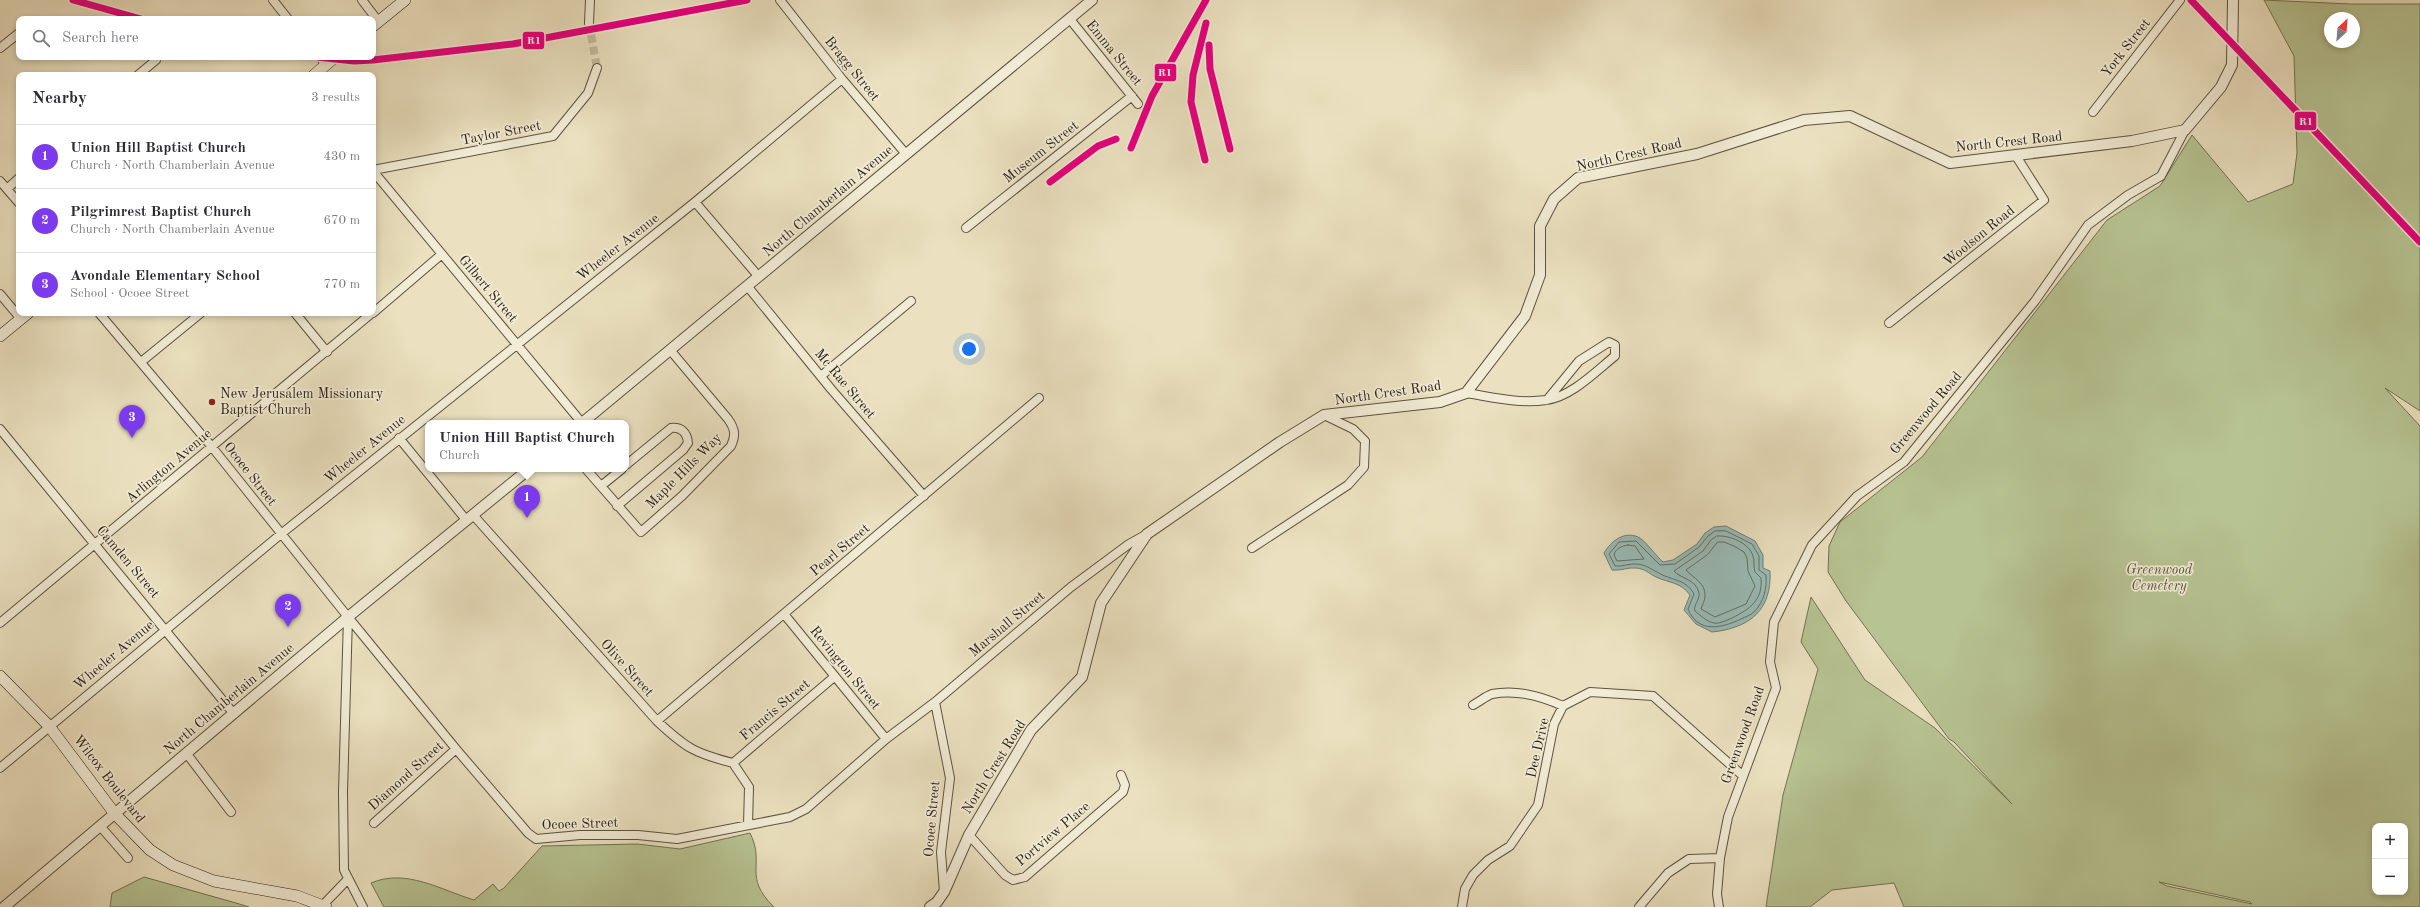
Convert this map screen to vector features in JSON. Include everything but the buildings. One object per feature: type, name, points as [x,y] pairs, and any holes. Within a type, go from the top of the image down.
[{"type":"main road","points":[[376,23],[405,0]]},
{"type":"main road","points":[[316,72],[323,61]]},
{"type":"main road","points":[[0,336],[24,316]]},
{"type":"main road","name":"Wilcox Boulevard","points":[[0,676],[49,726],[115,814],[150,850],[173,865],[214,880],[297,896],[324,906]]},
{"type":"street","points":[[273,0],[286,16]]},
{"type":"street","points":[[362,0],[372,16]]},
{"type":"street","points":[[589,23],[590,0]]},
{"type":"street","name":"Bragg Street","points":[[780,0],[842,79],[906,154]]},
{"type":"street","name":"North Chamberlain Avenue","points":[[586,420],[759,278],[1092,0]]},
{"type":"street","name":"York Street","points":[[2093,112],[2180,0]]},
{"type":"street","points":[[2185,130],[2221,87],[2232,65],[2233,0]]},
{"type":"street","name":"Emma Street","points":[[1069,18],[1138,104]]},
{"type":"street","points":[[0,48],[16,35]]},
{"type":"street","points":[[142,72],[156,60]]},
{"type":"street","name":"Taylor Street","points":[[376,170],[553,136],[588,93],[597,68]]},
{"type":"street","name":"Wheeler Avenue","points":[[0,768],[166,628],[399,438],[695,202],[842,79]]},
{"type":"street","name":"Museum Street","points":[[966,228],[1132,96]]},
{"type":"street","name":"North Crest Road","points":[[930,907],[937,902],[944,892],[969,835],[1031,730],[1082,677],[1101,603],[1147,534],[1280,442],[1324,415],[1440,402],[1466,393],[1525,316],[1540,275],[1540,226],[1554,200],[1578,178],[1697,154],[1804,120],[1850,116],[1950,163],[2132,141],[2185,130]]},
{"type":"street","name":"Greenwood Road","points":[[1719,907],[1717,894],[1720,858],[1728,817],[1742,775],[1776,688],[1770,662],[1774,622],[1812,545],[1857,496],[1904,462],[2035,300],[2088,225],[2128,196],[2161,176],[2185,130]]},
{"type":"street","name":"Woolson Road","points":[[1889,323],[2044,200],[2016,156]]},
{"type":"street","name":"Gilbert Street","points":[[376,175],[579,420]]},
{"type":"street","points":[[16,180],[3,187],[16,200]]},
{"type":"street","points":[[695,202],[759,278]]},
{"type":"street","name":"Arlington Avenue","points":[[376,310],[442,254]]},
{"type":"street","name":"Mc Rae Street","points":[[748,287],[821,376],[924,496]]},
{"type":"street","points":[[0,294],[16,309]]},
{"type":"street","points":[[821,376],[911,301]]},
{"type":"street","name":"Ocoee Street","points":[[102,316],[212,446],[281,534],[456,749],[528,833],[536,839],[580,836],[638,835],[678,839],[790,817],[806,809],[886,739]]},
{"type":"street","points":[[141,362],[197,316]]},
{"type":"street","points":[[298,316],[327,352]]},
{"type":"street","name":"Arlington Avenue","points":[[0,623],[95,543],[155,496],[212,446],[369,316]]},
{"type":"street","points":[[1466,393],[1517,401],[1547,400],[1571,390],[1603,366],[1615,356],[1615,345],[1609,342],[1579,361],[1550,394],[1547,400]]},
{"type":"street","name":"Maple Hills Way","points":[[617,506],[641,532],[687,491],[731,446],[735,438],[735,429],[728,419],[671,351]]},
{"type":"street","name":"Pearl Street","points":[[657,721],[716,668],[784,614],[1039,398]]},
{"type":"street","points":[[1252,548],[1348,486],[1364,467],[1366,441],[1353,429],[1324,415]]},
{"type":"street","points":[[589,472],[617,506],[683,450],[688,443],[688,437],[684,430],[678,427],[670,428],[629,462]]},
{"type":"street","name":"Camden Street","points":[[0,429],[166,628],[234,714]]},
{"type":"street","name":"Olive Street","points":[[399,438],[425,467]]},
{"type":"street","name":"Olive Street","points":[[430,472],[657,721],[681,744],[700,755],[732,763]]},
{"type":"street","name":"North Chamberlain Avenue","points":[[2,906],[187,754],[348,617],[525,472]]},
{"type":"street","points":[[601,486],[618,472]]},
{"type":"street","name":"Marshall Street","points":[[886,739],[935,702],[1071,587],[1129,544],[1147,534]]},
{"type":"street","name":"Revington Street","points":[[784,614],[886,739]]},
{"type":"street","points":[[348,617],[343,792],[344,870],[363,907]]},
{"type":"street","name":"Francis Street","points":[[732,763],[834,677]]},
{"type":"street","name":"Dee Drive","points":[[1462,907],[1465,889],[1473,875],[1488,860],[1510,846],[1538,805],[1554,724],[1563,706],[1590,692],[1653,696],[1742,775]]},
{"type":"street","points":[[1473,705],[1492,694],[1521,693],[1542,697],[1563,706]]},
{"type":"street","name":"Ocoee Street","points":[[935,702],[950,778],[941,852],[944,892]]},
{"type":"street","name":"Diamond Street","points":[[374,823],[456,749]]},
{"type":"street","points":[[187,754],[231,812]]},
{"type":"street","points":[[732,763],[749,787],[748,825]]},
{"type":"street","name":"Portview Place","points":[[969,835],[1005,876],[1013,880],[1025,876],[1123,792],[1125,785],[1121,775]]},
{"type":"street","points":[[100,826],[128,858]]},
{"type":"street","points":[[1639,907],[1668,873],[1690,858],[1720,858]]},
{"type":"street","points":[[324,906],[348,879]]},
{"type":"green space","name":"Greenwood Cemetery","points":[[2264,0],[2350,4],[2420,4],[2420,411],[2385,388],[2420,426],[2420,907],[1904,907],[1894,883],[1832,890],[1810,907],[1766,907],[1783,795],[1818,669],[1801,642],[1811,597],[1865,680],[1935,728],[2012,804],[1954,742],[1949,739],[1846,601],[1828,572],[1829,546],[1840,522],[1922,457],[2107,220],[2160,186],[2192,135],[2248,202],[2293,184],[2297,153],[2294,56]],"holes":[[[2159,882],[2250,902],[2252,904],[2167,886]]]},
{"type":"green space","points":[[750,833],[756,854],[756,870],[759,887],[764,896],[774,907],[384,907],[371,883],[384,879],[410,879],[436,886],[474,900],[493,884],[499,891],[504,888],[542,846],[637,844],[680,849]]},
{"type":"green space","points":[[144,877],[249,907],[110,907],[112,893]]},
{"type":"water","points":[[1726,526],[1755,541],[1763,555],[1763,568],[1770,571],[1770,585],[1763,606],[1756,615],[1748,621],[1725,630],[1712,632],[1696,624],[1684,610],[1690,595],[1679,585],[1656,577],[1645,570],[1633,568],[1612,570],[1604,553],[1618,538],[1633,535],[1641,538],[1663,562],[1673,560],[1697,544],[1705,533],[1714,527]]},
{"type":"tunnel","points":[[589,23],[597,68]]},
{"type":"transit line","name":"R1","points":[[73,0],[130,16]]},
{"type":"transit line","name":"R1","points":[[376,60],[513,44],[747,0]]},
{"type":"transit line","name":"R1","points":[[1131,148],[1152,96],[1206,0]]},
{"type":"transit line","name":"R1","points":[[2191,0],[2420,242]]},
{"type":"transit line","name":"R1","points":[[1205,160],[1191,102],[1193,75],[1206,23]]},
{"type":"transit line","name":"R1","points":[[1209,45],[1210,69],[1230,149]]},
{"type":"transit line","name":"R1","points":[[345,60],[373,60]]},
{"type":"transit line","name":"R1","points":[[1050,182],[1098,146],[1116,139]]},
{"type":"place","name":"New Jerusalem Missionary Baptist Church","points":[[212,402]]},
{"type":"place","name":"Avondale Elementary School","points":[[132,438]]},
{"type":"place","name":"Union Hill Baptist Church","points":[[527,518]]},
{"type":"place","name":"Pilgrimrest Baptist Church","points":[[288,627]]}]
